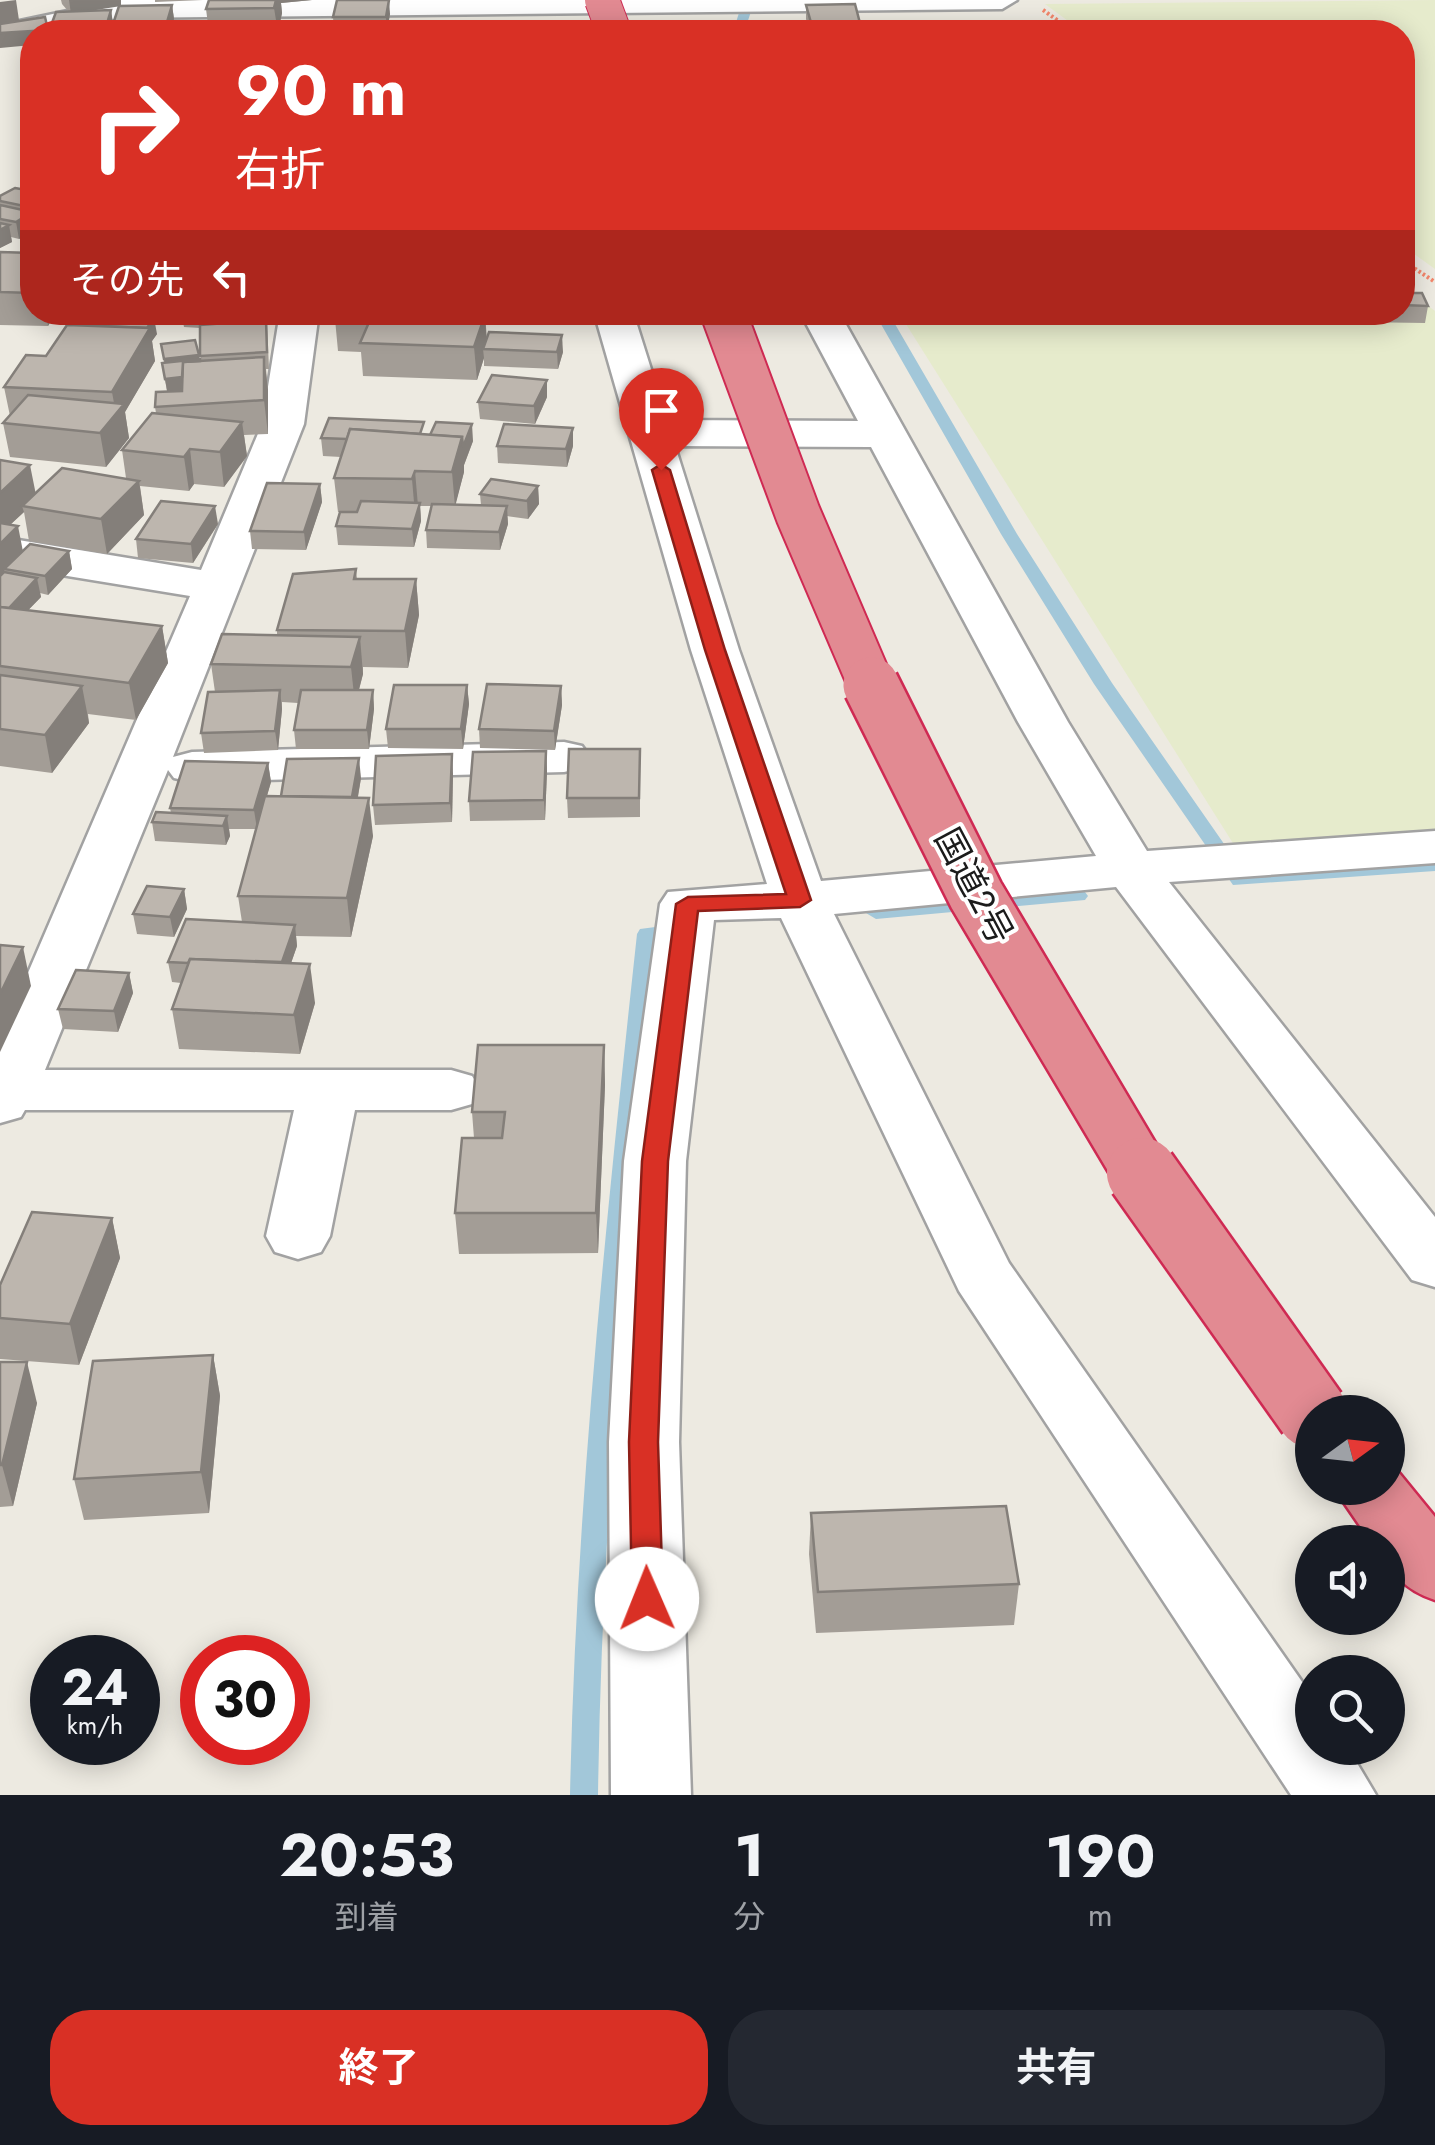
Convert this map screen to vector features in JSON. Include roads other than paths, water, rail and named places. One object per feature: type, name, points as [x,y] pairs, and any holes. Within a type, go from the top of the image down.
[{"type":"highway","name":"国道2号","points":[[728,325],[806,536],[883,712],[963,868],[1041,1011],[1264,1351],[1298,1395]]},
{"type":"highway","points":[[1383,1505],[1435,1570]]},
{"type":"street","points":[[14,0],[29,20]]},
{"type":"street","points":[[65,20],[121,9],[320,14],[523,12],[645,2],[1002,0]]},
{"type":"street","points":[[298,325],[282,424],[65,960],[3,1096],[452,1090]]},
{"type":"street","points":[[617,325],[715,650],[800,900],[982,1274],[1336,1795]]},
{"type":"street","points":[[826,325],[1043,722],[1130,868],[1435,1263]]},
{"type":"street","points":[[650,433],[886,434]]},
{"type":"street","points":[[0,552],[218,587]]},
{"type":"street","points":[[141,768],[564,757]]},
{"type":"street","points":[[652,1795],[645,1405],[655,1161],[688,904],[800,900],[1130,868],[1435,847]]},
{"type":"street","points":[[298,1236],[329,1090]]},
{"type":"waterway","points":[[742,20],[749,0]]},
{"type":"waterway","points":[[888,325],[1009,534],[1103,684],[1240,881],[1435,865]]},
{"type":"waterway","points":[[876,913],[1078,896]]},
{"type":"waterway","points":[[584,1795],[586,1682],[608,1319],[647,934],[663,932]]}]
